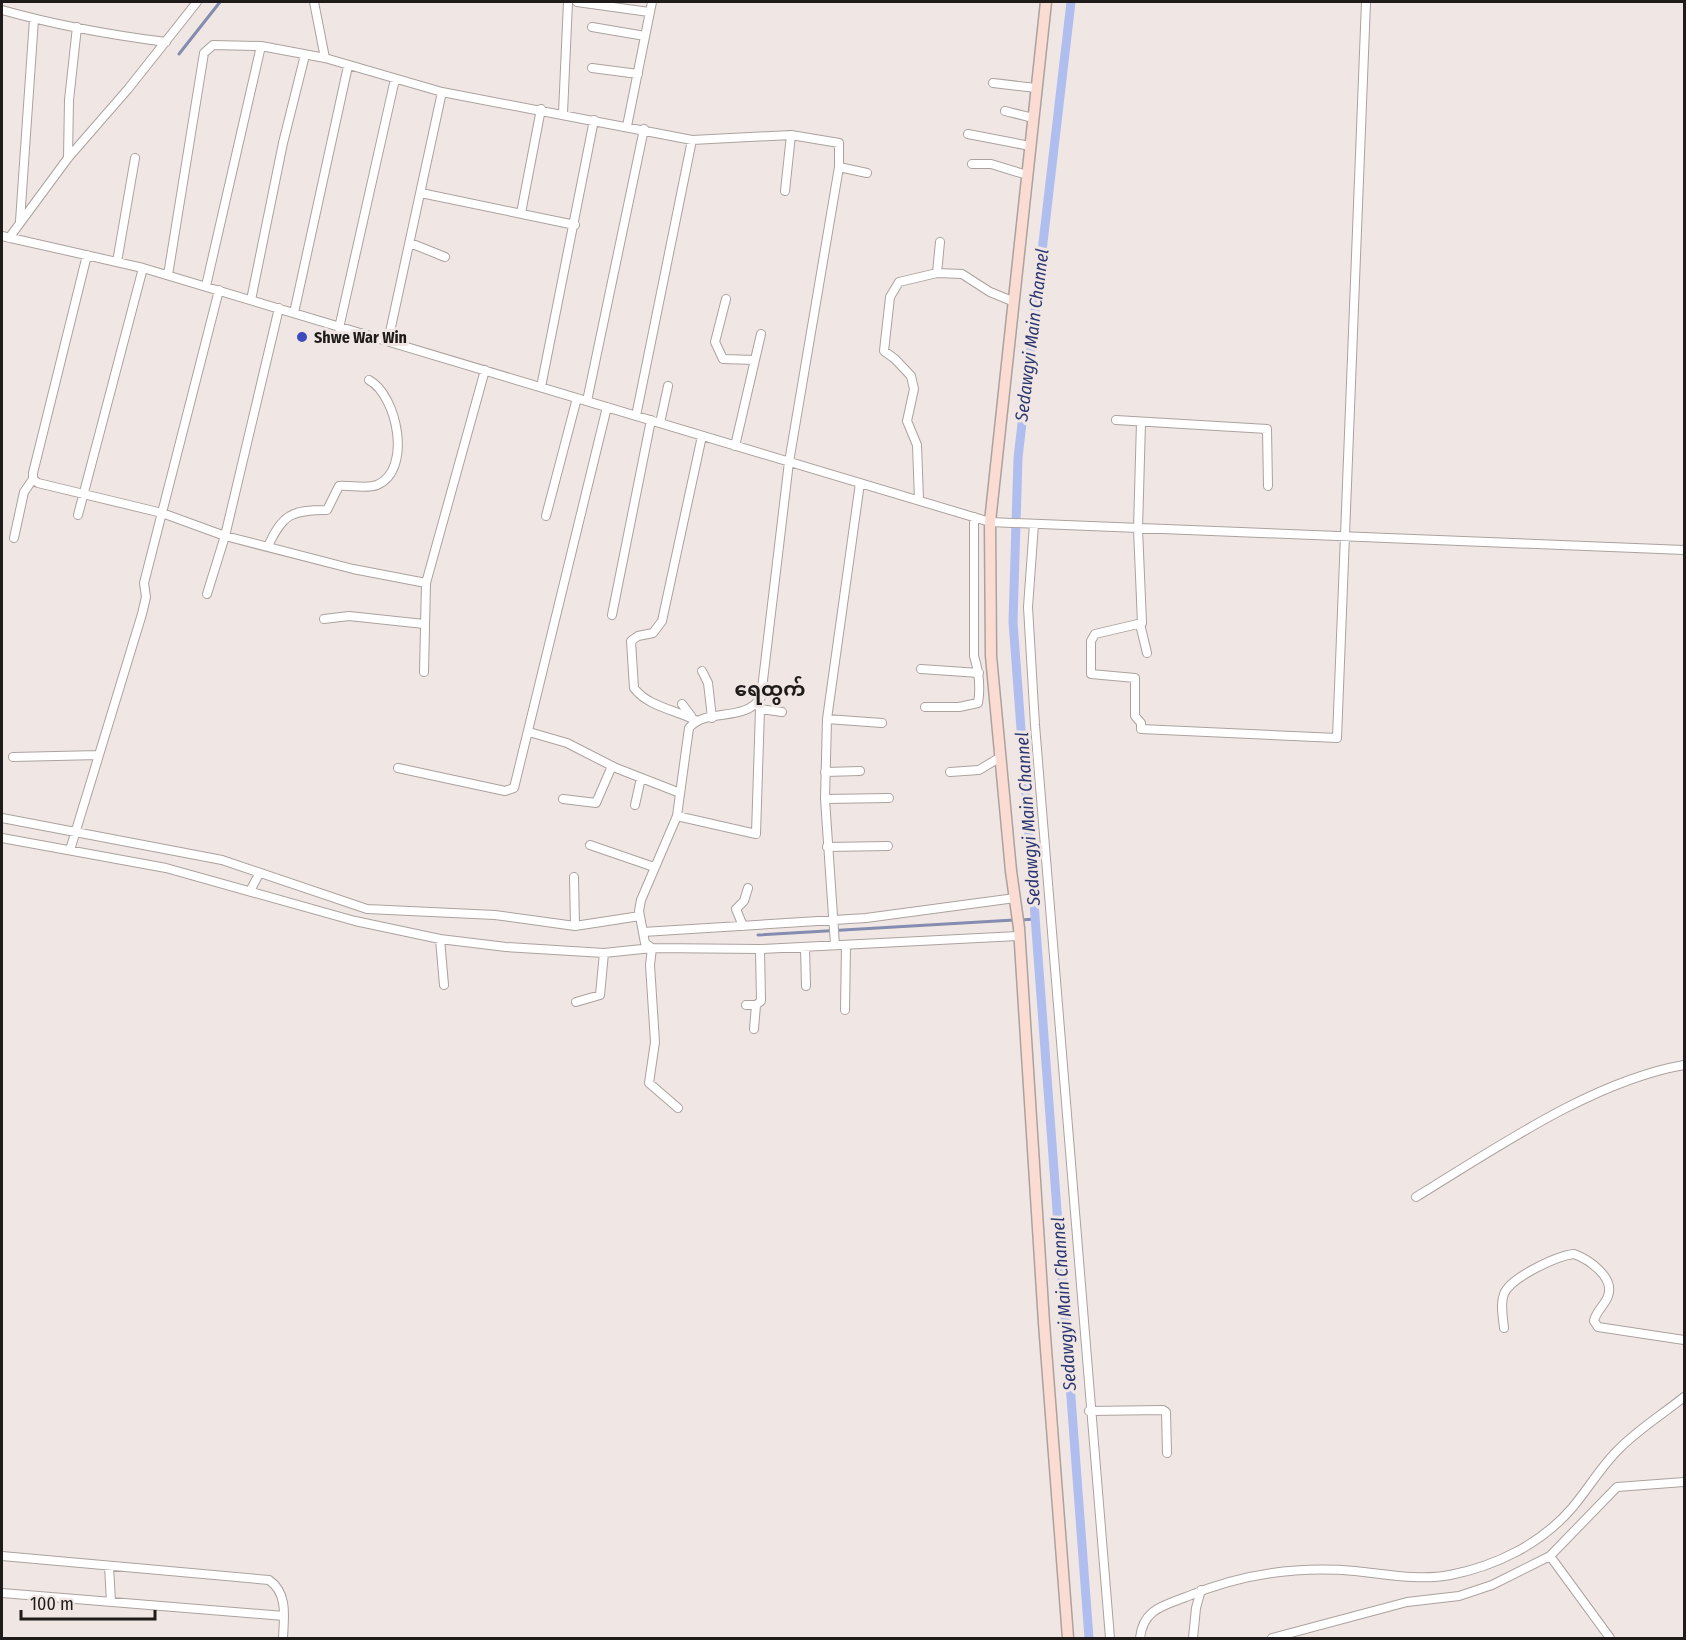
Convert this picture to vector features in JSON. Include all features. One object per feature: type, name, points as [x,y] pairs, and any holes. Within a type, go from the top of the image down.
[{"type":"street","points":[[5,237],[197,2]]},
{"type":"street","points":[[314,2],[325,58]]},
{"type":"street","points":[[563,113],[568,2]]},
{"type":"street","points":[[577,2],[649,12]]},
{"type":"street","points":[[627,126],[652,2]]},
{"type":"street","points":[[1046,2],[1012,301],[994,523],[991,656],[999,758],[1020,932],[1044,1323],[1068,1638]]},
{"type":"street","points":[[1140,624],[1095,634],[1091,641],[1091,674],[1135,678],[1135,716],[1141,723],[1142,729],[1337,738],[1366,2]]},
{"type":"street","points":[[2,10],[34,19],[166,42]]},
{"type":"street","points":[[20,221],[34,19]]},
{"type":"street","points":[[68,158],[69,100],[77,27]]},
{"type":"street","points":[[592,27],[645,36]]},
{"type":"street","points":[[168,275],[204,54],[213,45],[261,46],[325,58],[442,92],[563,113],[692,140],[791,135],[839,143],[839,167],[789,462],[763,683],[758,706],[756,834],[677,816]]},
{"type":"street","points":[[206,286],[261,46]]},
{"type":"street","points":[[251,300],[283,143],[305,55]]},
{"type":"street","points":[[294,313],[348,66]]},
{"type":"street","points":[[592,68],[638,74]]},
{"type":"street","points":[[339,328],[395,79]]},
{"type":"street","points":[[993,83],[1036,88]]},
{"type":"street","points":[[388,341],[442,92]]},
{"type":"street","points":[[521,213],[541,109]]},
{"type":"street","points":[[1005,111],[1033,118]]},
{"type":"street","points":[[541,387],[575,225],[594,120]]},
{"type":"street","points":[[587,401],[644,129]]},
{"type":"street","points":[[968,134],[1030,146]]},
{"type":"street","points":[[785,191],[791,135]]},
{"type":"street","points":[[636,416],[692,140]]},
{"type":"street","points":[[117,262],[135,158]]},
{"type":"street","points":[[972,164],[991,164],[1027,175]]},
{"type":"street","points":[[839,167],[867,174]]},
{"type":"street","points":[[421,193],[575,225]]},
{"type":"street","points":[[5,237],[168,275],[994,523],[1684,550]]},
{"type":"street","points":[[937,273],[940,242]]},
{"type":"street","points":[[410,243],[446,257]]},
{"type":"street","points":[[14,538],[24,492],[33,479],[87,255]]},
{"type":"street","points":[[78,515],[143,268]]},
{"type":"street","points":[[919,500],[917,445],[907,421],[914,389],[911,376],[896,359],[884,351],[890,297],[894,287],[899,282],[937,273],[962,274],[990,292],[1012,301]]},
{"type":"street","points":[[70,850],[147,597],[147,586],[144,583],[219,290]]},
{"type":"street","points":[[726,299],[715,342],[723,359],[755,360]]},
{"type":"street","points":[[207,594],[225,536],[279,308]]},
{"type":"street","points":[[735,446],[761,334]]},
{"type":"street","points":[[424,672],[426,583],[485,370]]},
{"type":"street","points":[[268,546],[280,522],[286,517],[312,510],[327,510],[339,486],[377,485],[389,476],[399,447],[397,428],[384,392],[369,380]]},
{"type":"street","points":[[660,423],[668,386]]},
{"type":"street","points":[[546,516],[577,398]]},
{"type":"street","points":[[398,768],[509,791],[514,788],[607,407]]},
{"type":"street","points":[[612,615],[651,420]]},
{"type":"street","points":[[1116,420],[1267,429],[1268,486]]},
{"type":"street","points":[[1141,422],[1138,529],[1140,624],[1147,653]]},
{"type":"street","points":[[702,436],[662,621],[653,633],[638,636],[631,641],[634,688],[638,694],[651,703],[694,719],[711,718],[758,706],[782,712]]},
{"type":"street","points":[[33,479],[52,487],[162,513],[225,536],[353,569],[426,583]]},
{"type":"street","points":[[835,943],[825,799],[827,719],[860,483]]},
{"type":"street","points":[[925,707],[959,707],[978,703],[979,673],[974,656],[974,518]]},
{"type":"street","points":[[1031,524],[1028,607],[1034,704],[1089,1411],[1110,1638]]},
{"type":"street","points":[[324,619],[349,616],[424,624]]},
{"type":"street","points":[[974,656],[991,656]]},
{"type":"street","points":[[921,669],[979,673]]},
{"type":"street","points":[[702,671],[708,683],[711,718]]},
{"type":"street","points":[[682,704],[694,719]]},
{"type":"street","points":[[678,1108],[651,1085],[648,1079],[655,1042],[650,965],[640,916],[641,900],[677,816],[687,735],[694,719]]},
{"type":"street","points":[[827,719],[882,723]]},
{"type":"street","points":[[529,732],[567,743],[612,766],[680,793]]},
{"type":"street","points":[[13,757],[99,755]]},
{"type":"street","points":[[951,772],[979,770],[999,758]]},
{"type":"street","points":[[563,799],[596,803],[612,766]]},
{"type":"street","points":[[825,772],[860,771]]},
{"type":"street","points":[[635,805],[641,778]]},
{"type":"street","points":[[825,799],[889,798]]},
{"type":"street","points":[[2,818],[75,830],[222,860],[367,909],[495,915],[575,926],[640,916]]},
{"type":"street","points":[[2,838],[166,868],[355,921],[440,939],[507,947],[604,953],[646,940],[743,926],[833,922],[1015,898]]},
{"type":"street","points":[[590,845],[654,867]]},
{"type":"street","points":[[827,847],[888,846]]},
{"type":"street","points":[[250,891],[259,874]]},
{"type":"street","points":[[574,877],[575,926]]},
{"type":"street","points":[[743,926],[736,909],[744,901],[748,888]]},
{"type":"street","points":[[646,940],[760,949],[1020,932]]},
{"type":"street","points":[[440,939],[444,985]]},
{"type":"street","points":[[845,1010],[846,945]]},
{"type":"street","points":[[805,946],[806,986]]},
{"type":"street","points":[[754,1029],[756,1005],[761,997],[760,949]]},
{"type":"street","points":[[576,1002],[600,995],[604,953]]},
{"type":"street","points":[[746,1005],[756,1005]]},
{"type":"street","points":[[1416,1197],[1564,1110],[1615,1087],[1684,1065]]},
{"type":"street","points":[[1504,1328],[1502,1300],[1504,1291],[1534,1269],[1574,1254],[1595,1266],[1606,1280],[1608,1297],[1595,1314],[1594,1321],[1598,1327],[1684,1340]]},
{"type":"street","points":[[1140,1638],[1142,1626],[1152,1610],[1202,1590],[1268,1572],[1352,1571],[1417,1577],[1450,1575],[1498,1561],[1542,1537],[1572,1508],[1592,1479],[1621,1446],[1684,1397]]},
{"type":"street","points":[[1089,1411],[1163,1410],[1166,1412],[1167,1453]]},
{"type":"street","points":[[1272,1638],[1407,1602],[1459,1596],[1492,1585],[1550,1556],[1617,1487],[1684,1482]]},
{"type":"street","points":[[2,1556],[269,1580],[278,1586],[283,1596],[283,1638]]},
{"type":"street","points":[[1550,1556],[1610,1638]]},
{"type":"street","points":[[109,1566],[111,1602]]},
{"type":"street","points":[[1193,1638],[1196,1608],[1202,1590]]},
{"type":"street","points":[[2,1593],[284,1616]]},
{"type":"waterway","points":[[179,54],[220,2]]},
{"type":"waterway","name":"Sedawgyi Main Channel","points":[[1071,2],[1018,458],[1013,622],[1089,1638]]},
{"type":"waterway","points":[[1021,920],[1035,919]]},
{"type":"waterway","points":[[758,935],[1014,920]]},
{"type":"place","name":"Shwe War Win","points":[[302,337]]},
{"type":"district","name":"ရေထွက်","points":[[770,689]]}]
